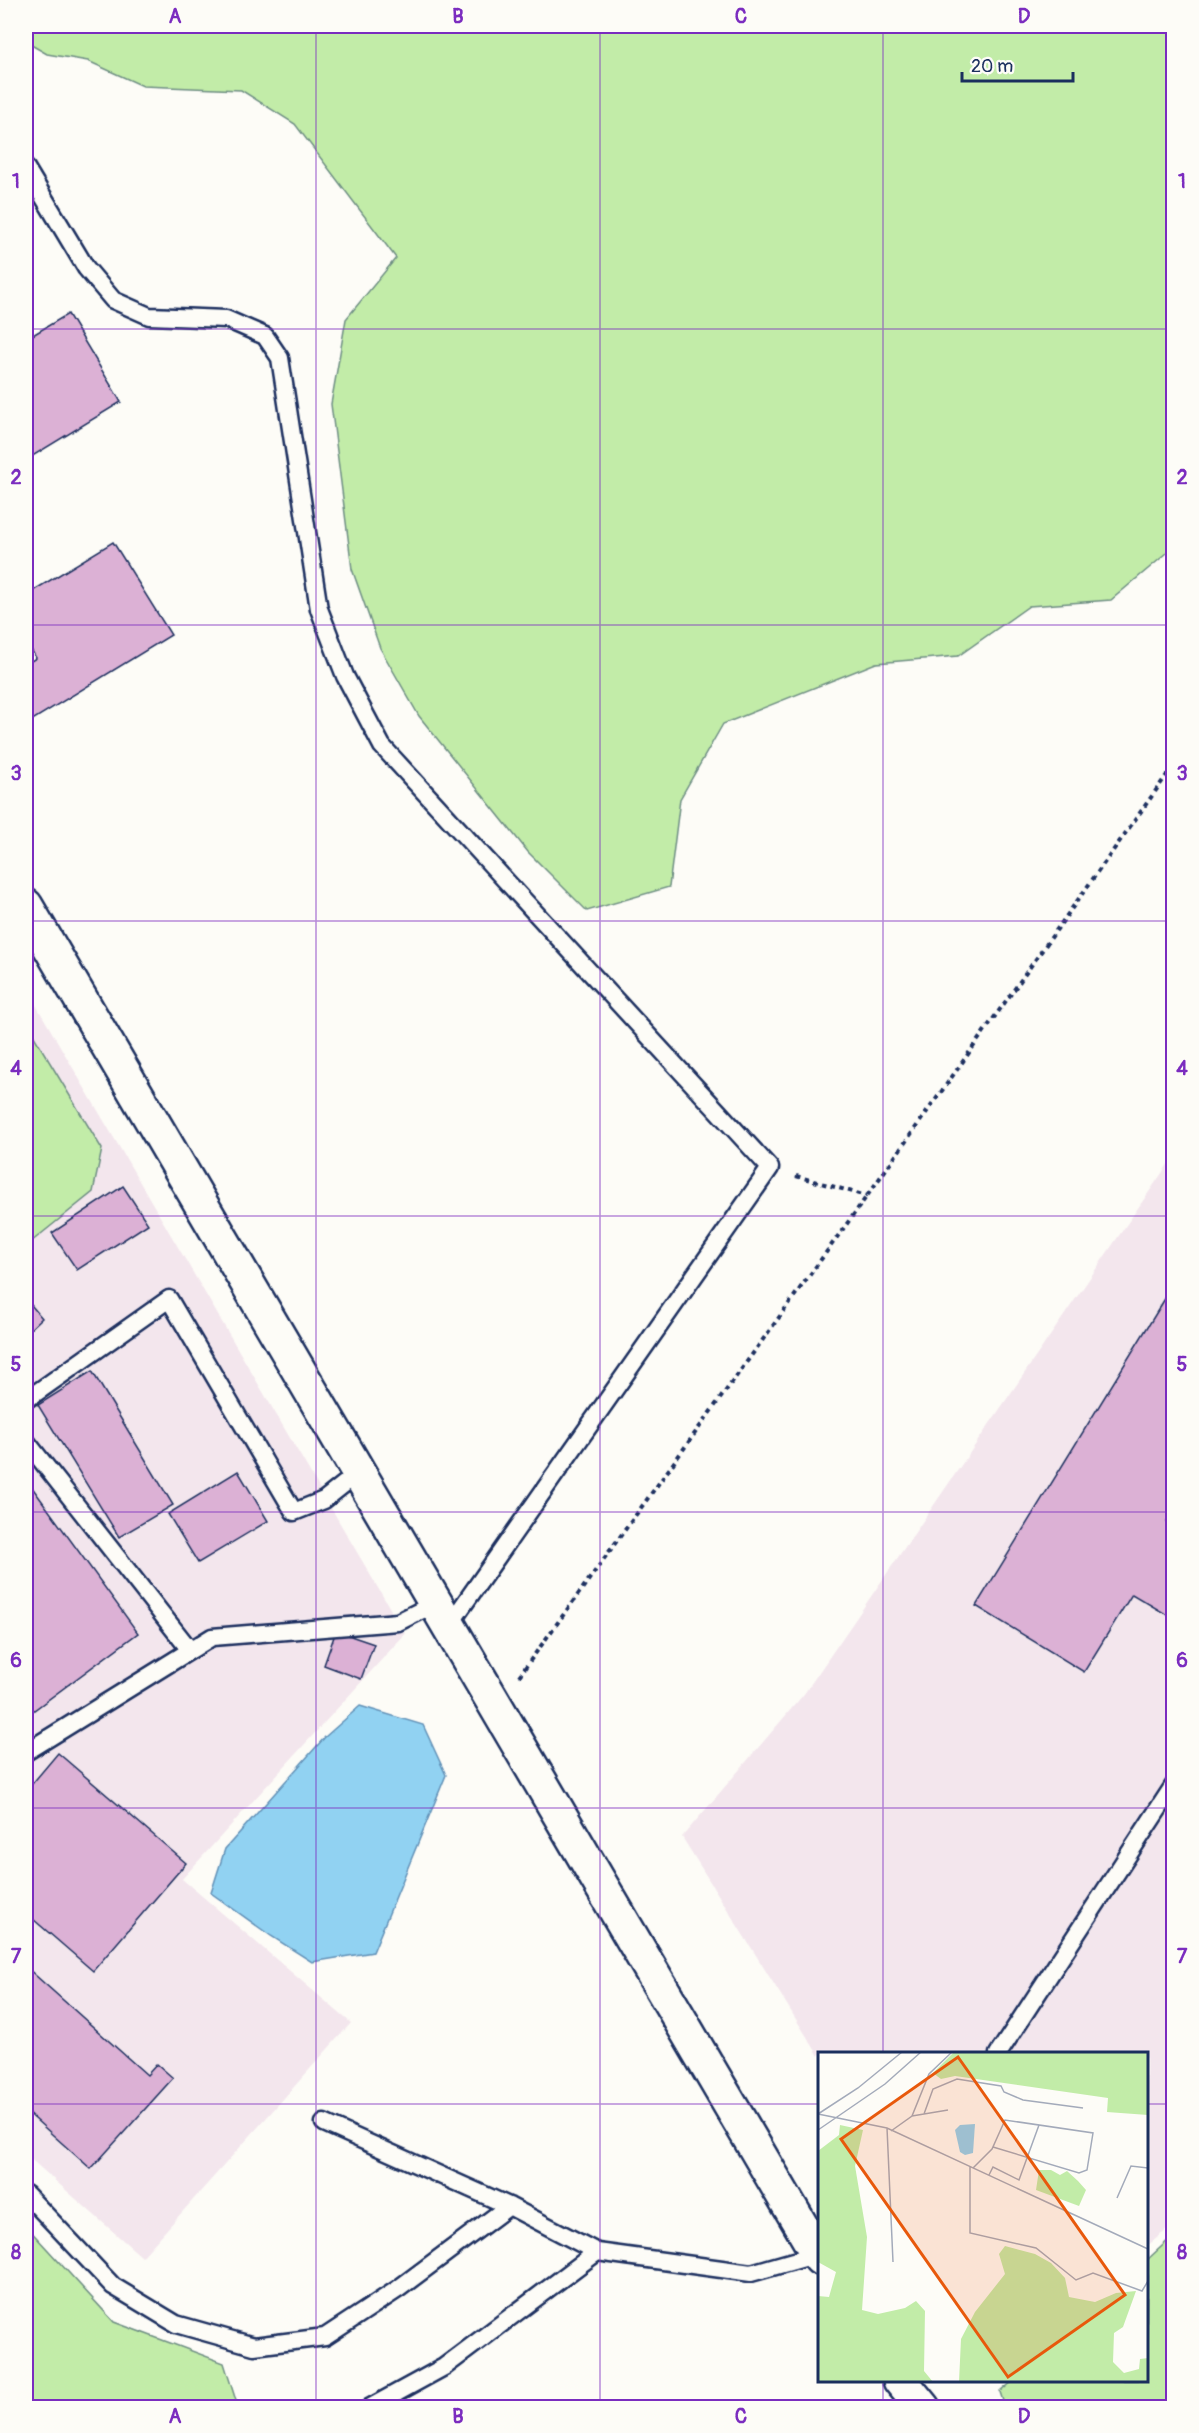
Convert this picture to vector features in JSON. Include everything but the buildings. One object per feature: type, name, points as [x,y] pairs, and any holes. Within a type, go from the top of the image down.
[{"type":"street","points":[[26,906],[495,1708],[818,2254]]},
{"type":"street","points":[[902,2382],[923,2408]]},
{"type":"lane","points":[[26,168],[86,268],[113,300],[149,316],[226,319],[265,336],[280,358],[319,609],[345,676],[382,746],[770,1168],[441,1616],[398,1622],[212,1637],[26,1752]]},
{"type":"lane","points":[[26,1400],[169,1299],[294,1512],[324,1500],[358,1473]]},
{"type":"lane","points":[[26,1441],[190,1650]]},
{"type":"lane","points":[[999,2052],[1173,1785]]},
{"type":"lane","points":[[324,2122],[509,2206],[597,2252],[751,2273],[818,2256]]},
{"type":"lane","points":[[26,2194],[113,2286],[176,2324],[254,2346],[325,2337],[398,2289],[509,2206]]},
{"type":"lane","points":[[369,2408],[444,2367],[597,2252]]},
{"type":"path","points":[[495,1708],[867,1196],[1173,765]]},
{"type":"path","points":[[770,1168],[867,1196]]},
{"type":"shaded area","points":[[26,988],[405,1634],[182,1879],[351,2023],[142,2257],[26,2155]]},
{"type":"shaded area","points":[[1173,1157],[1173,2225],[1148,2245],[1148,2052],[818,2052],[818,2054],[682,1837],[804,1694]]},
{"type":"green space","points":[[26,26],[1173,26],[1173,548],[1111,600],[1029,606],[958,656],[876,663],[723,724],[680,799],[669,887],[587,911],[528,852],[419,716],[380,648],[352,569],[331,404],[346,319],[396,258],[295,124],[241,90],[143,86],[88,61],[47,54],[26,42]]},
{"type":"green space","points":[[26,1023],[102,1149],[93,1192],[26,1246]]},
{"type":"green space","points":[[26,2226],[114,2322],[224,2363],[238,2407],[26,2407]]},
{"type":"green space","points":[[1173,2236],[1173,2407],[1005,2407],[1000,2392],[1012,2382],[1148,2382],[1148,2259]]},
{"type":"water","points":[[360,1706],[423,1725],[446,1775],[373,1952],[312,1962],[211,1893],[225,1849],[325,1737]]}]
